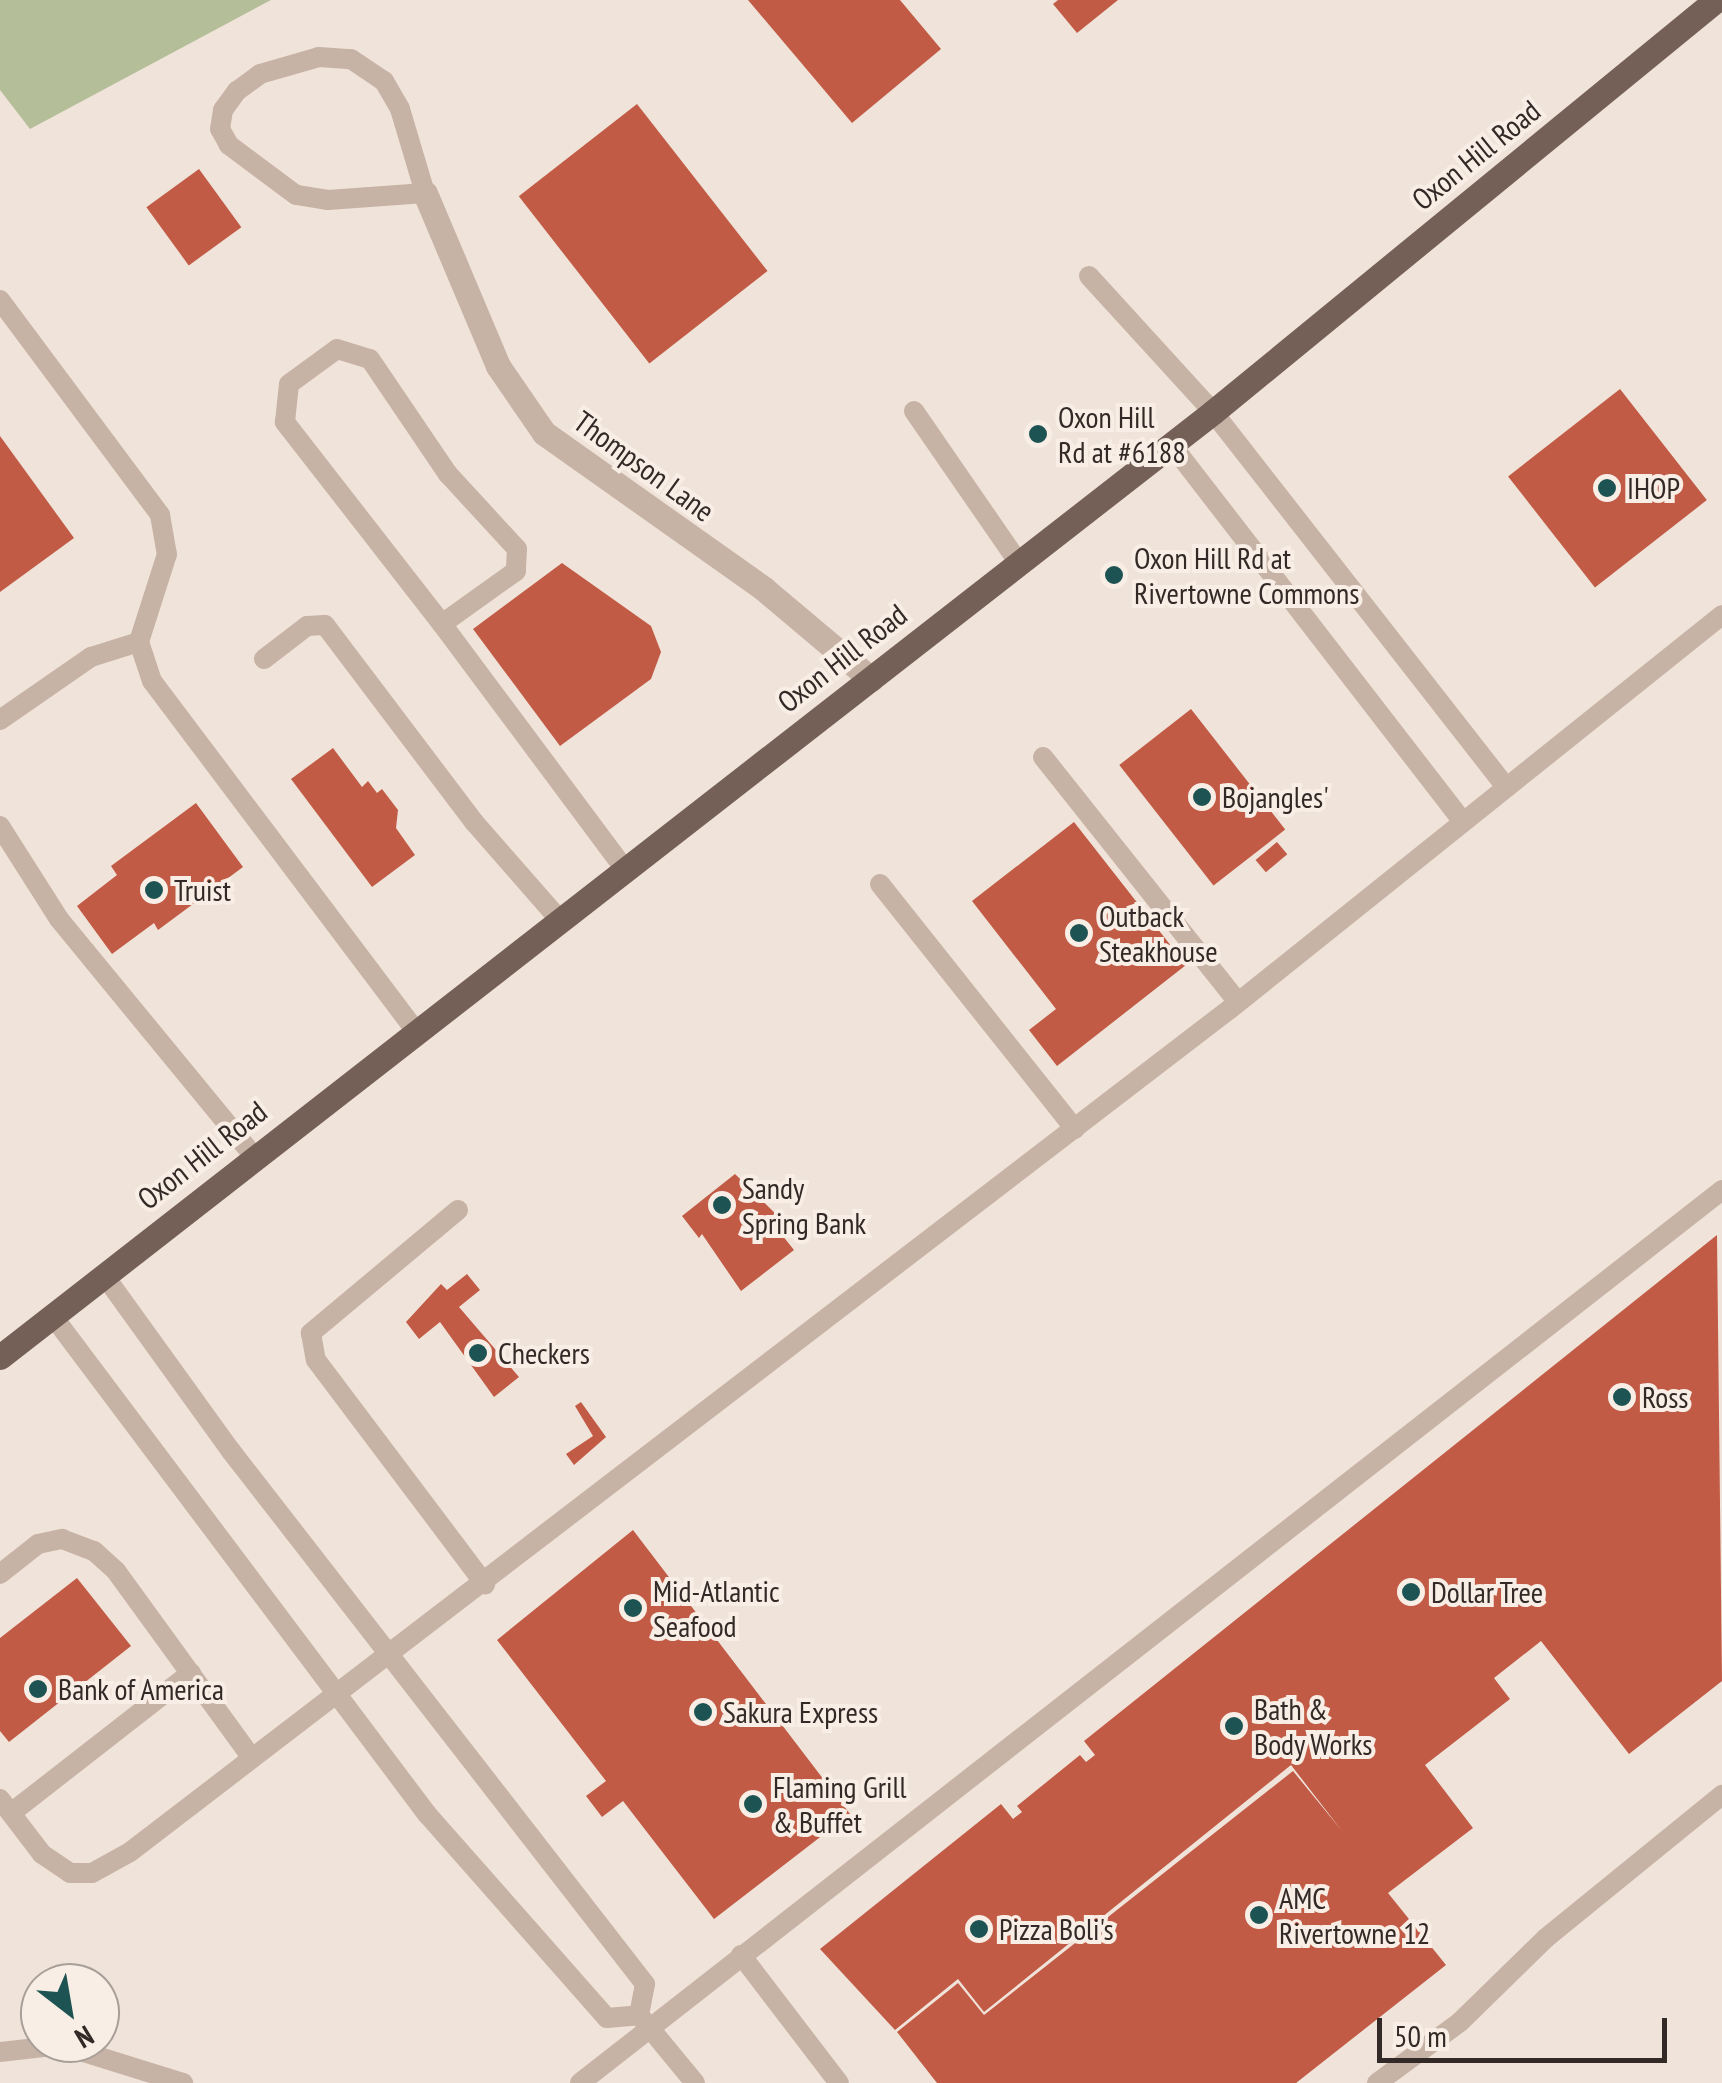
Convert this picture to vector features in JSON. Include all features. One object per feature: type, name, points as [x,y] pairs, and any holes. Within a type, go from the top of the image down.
[{"type":"main road","name":"Oxon Hill Road","points":[[0,1357],[623,866],[871,679],[1213,412],[1712,1]]},
{"type":"street","name":"Thompson Lane","points":[[424,193],[492,353],[544,433],[596,476],[764,589],[871,679]]},
{"type":"lane","points":[[320,57],[350,59],[384,81],[400,108],[424,193],[328,200],[296,195],[229,145],[220,128],[222,110],[260,74],[320,57]]},
{"type":"lane","points":[[1089,276],[1213,412],[1506,787]]},
{"type":"lane","points":[[0,300],[160,516],[168,554],[139,642],[152,681],[415,1030]]},
{"type":"lane","points":[[442,624],[516,571],[517,549],[448,474],[370,359],[338,350],[288,384],[286,422],[623,866]]},
{"type":"lane","points":[[914,411],[1018,562]]},
{"type":"lane","points":[[1171,444],[1462,821]]},
{"type":"lane","points":[[191,1673],[5,1806],[42,1854],[70,1873],[92,1872],[130,1852],[392,1656],[1075,1130],[1722,615]]},
{"type":"lane","points":[[264,659],[307,626],[324,625],[474,822],[558,918]]},
{"type":"lane","points":[[0,720],[90,657],[139,642]]},
{"type":"lane","points":[[1043,758],[1238,1002]]},
{"type":"lane","points":[[0,826],[59,919],[254,1156]]},
{"type":"lane","points":[[880,884],[1075,1130]]},
{"type":"lane","points":[[580,2083],[644,2022],[740,1955],[1722,1190]]},
{"type":"lane","points":[[458,1210],[311,1332],[316,1360],[485,1584]]},
{"type":"lane","points":[[104,1274],[645,1984],[644,2022],[695,2083]]},
{"type":"lane","points":[[52,1315],[428,1814],[607,2018],[644,2022]]},
{"type":"lane","points":[[0,1574],[38,1544],[62,1539],[94,1551],[116,1570],[252,1758]]},
{"type":"lane","points":[[1377,2083],[1460,2022],[1546,1938],[1722,1795]]},
{"type":"lane","points":[[740,1955],[839,2083]]},
{"type":"lane","points":[[2,2045],[61,2045],[184,2083]]},
{"type":"green space","points":[[0,0],[271,0],[30,129],[0,90]]},
{"type":"building","points":[[748,0],[900,0],[941,49],[852,123]]},
{"type":"building","points":[[1058,0],[1118,0],[1077,33],[1053,4]]},
{"type":"building","points":[[637,104],[768,271],[649,363],[519,196]]},
{"type":"building","points":[[199,169],[241,227],[189,265],[146,207]]},
{"type":"building","name":"IHOP","points":[[1620,389],[1707,500],[1595,588],[1508,476]]},
{"type":"building","points":[[0,436],[74,538],[0,592]]},
{"type":"building","points":[[562,563],[651,626],[661,652],[651,679],[560,746],[473,629]]},
{"type":"building","name":"Bojangles'","points":[[1191,709],[1285,830],[1213,886],[1119,765]]},
{"type":"building","points":[[333,748],[362,787],[368,781],[377,793],[382,789],[398,810],[396,828],[415,855],[372,887],[291,779]]},
{"type":"building","name":"Truist","points":[[196,803],[243,867],[158,930],[154,923],[112,954],[77,906],[117,875],[111,866]]},
{"type":"building","name":"Outback Steakhouse","points":[[1074,822],[1186,965],[1057,1066],[1029,1030],[1056,1009],[972,901]]},
{"type":"building","points":[[1277,842],[1287,854],[1266,872],[1256,860]]},
{"type":"building","points":[[735,1174],[781,1219],[774,1225],[794,1250],[741,1291],[702,1234],[699,1238],[682,1216]]},
{"type":"building","points":[[1717,1235],[1722,1681],[1629,1754],[1541,1641],[1494,1678],[1510,1699],[1425,1765],[1473,1828],[1388,1893],[1446,1965],[1296,2083],[937,2083],[897,2032],[958,1983],[984,2015],[1293,1771],[1342,1831],[1291,1765],[984,2012],[958,1979],[895,2030],[820,1949],[1001,1804],[1013,1819],[1022,1812],[1017,1806],[1080,1755],[1086,1762],[1095,1755],[1084,1741]]},
{"type":"building","points":[[467,1274],[480,1290],[459,1307],[519,1377],[494,1397],[440,1322],[419,1339],[406,1322],[441,1284],[447,1290]]},
{"type":"building","points":[[581,1402],[606,1437],[574,1465],[566,1454],[593,1436],[575,1406]]},
{"type":"building","points":[[633,1530],[850,1814],[714,1919],[623,1801],[602,1817],[586,1796],[606,1781],[497,1640]]},
{"type":"building","name":"Bank of America","points":[[77,1578],[131,1646],[9,1742],[0,1731],[0,1638]]},
{"type":"place","name":"Oxon Hill Rd at #6188","points":[[1038,434]]},
{"type":"place","name":"IHOP","points":[[1607,488]]},
{"type":"place","name":"Oxon Hill Rd at Rivertowne Commons","points":[[1114,575]]},
{"type":"place","name":"Bojangles'","points":[[1202,797]]},
{"type":"place","name":"Truist","points":[[154,890]]},
{"type":"place","name":"Outback Steakhouse","points":[[1079,933]]},
{"type":"place","name":"Sandy Spring Bank","points":[[722,1205]]},
{"type":"place","name":"Checkers","points":[[478,1353]]},
{"type":"place","name":"Ross","points":[[1622,1397]]},
{"type":"place","name":"Dollar Tree","points":[[1411,1592]]},
{"type":"place","name":"Mid-Atlantic Seafood","points":[[633,1608]]},
{"type":"place","name":"Bank of America","points":[[38,1689]]},
{"type":"place","name":"Sakura Express","points":[[703,1712]]},
{"type":"place","name":"Bath & Body Works","points":[[1234,1726]]},
{"type":"place","name":"Flaming Grill & Buffet","points":[[753,1804]]},
{"type":"place","name":"AMC Rivertowne 12","points":[[1259,1915]]},
{"type":"place","name":"Pizza Boli's","points":[[979,1929]]}]
